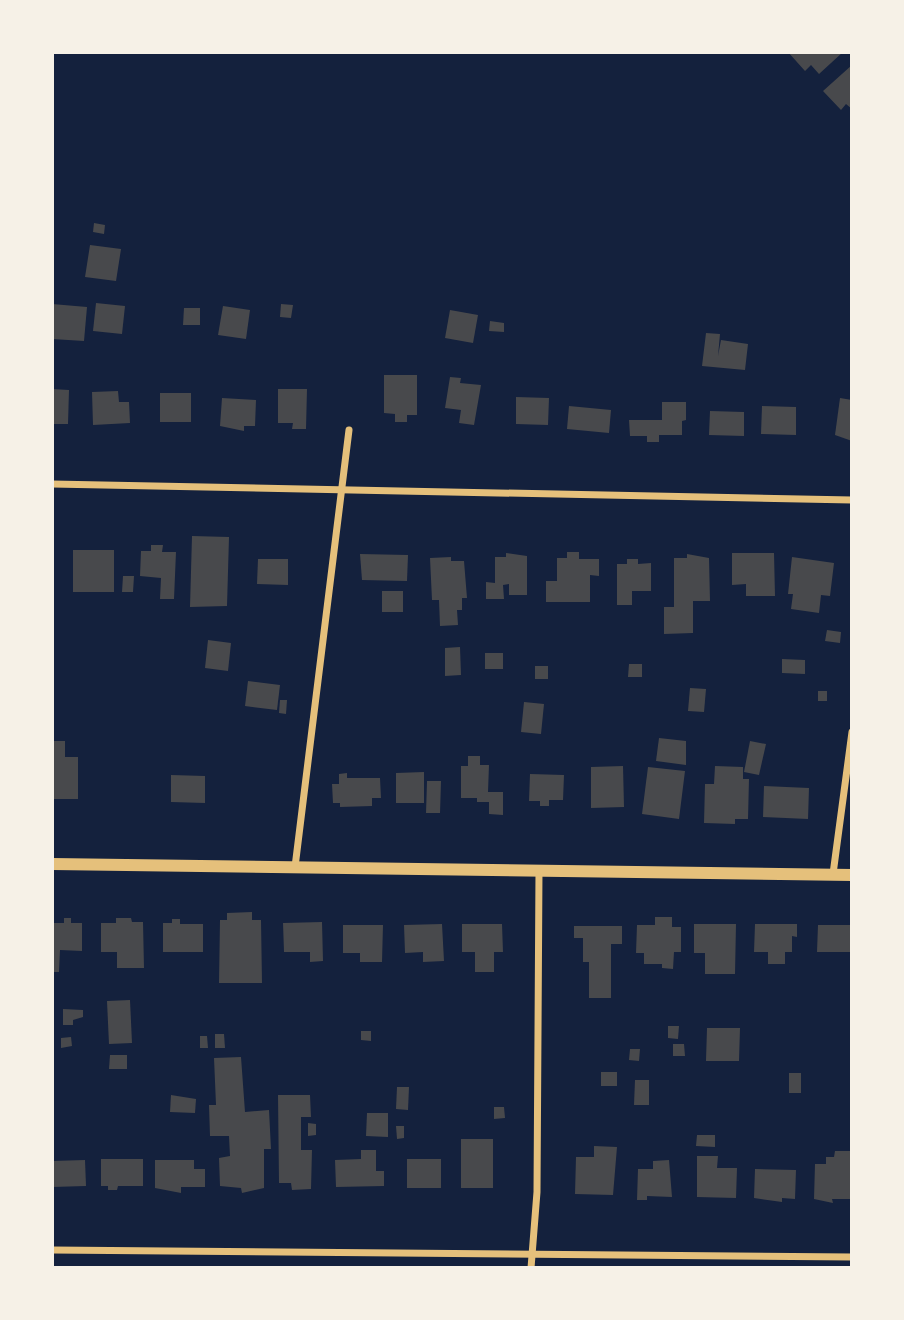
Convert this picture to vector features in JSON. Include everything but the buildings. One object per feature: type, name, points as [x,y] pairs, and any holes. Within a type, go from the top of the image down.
[{"type":"street","points":[[295,867],[349,430]]},
{"type":"street","points":[[52,484],[852,500]]},
{"type":"street","points":[[833,874],[852,732]]},
{"type":"street","points":[[52,864],[852,875]]},
{"type":"street","points":[[531,1268],[537,1192],[539,871]]},
{"type":"street","points":[[52,1250],[852,1257]]}]
